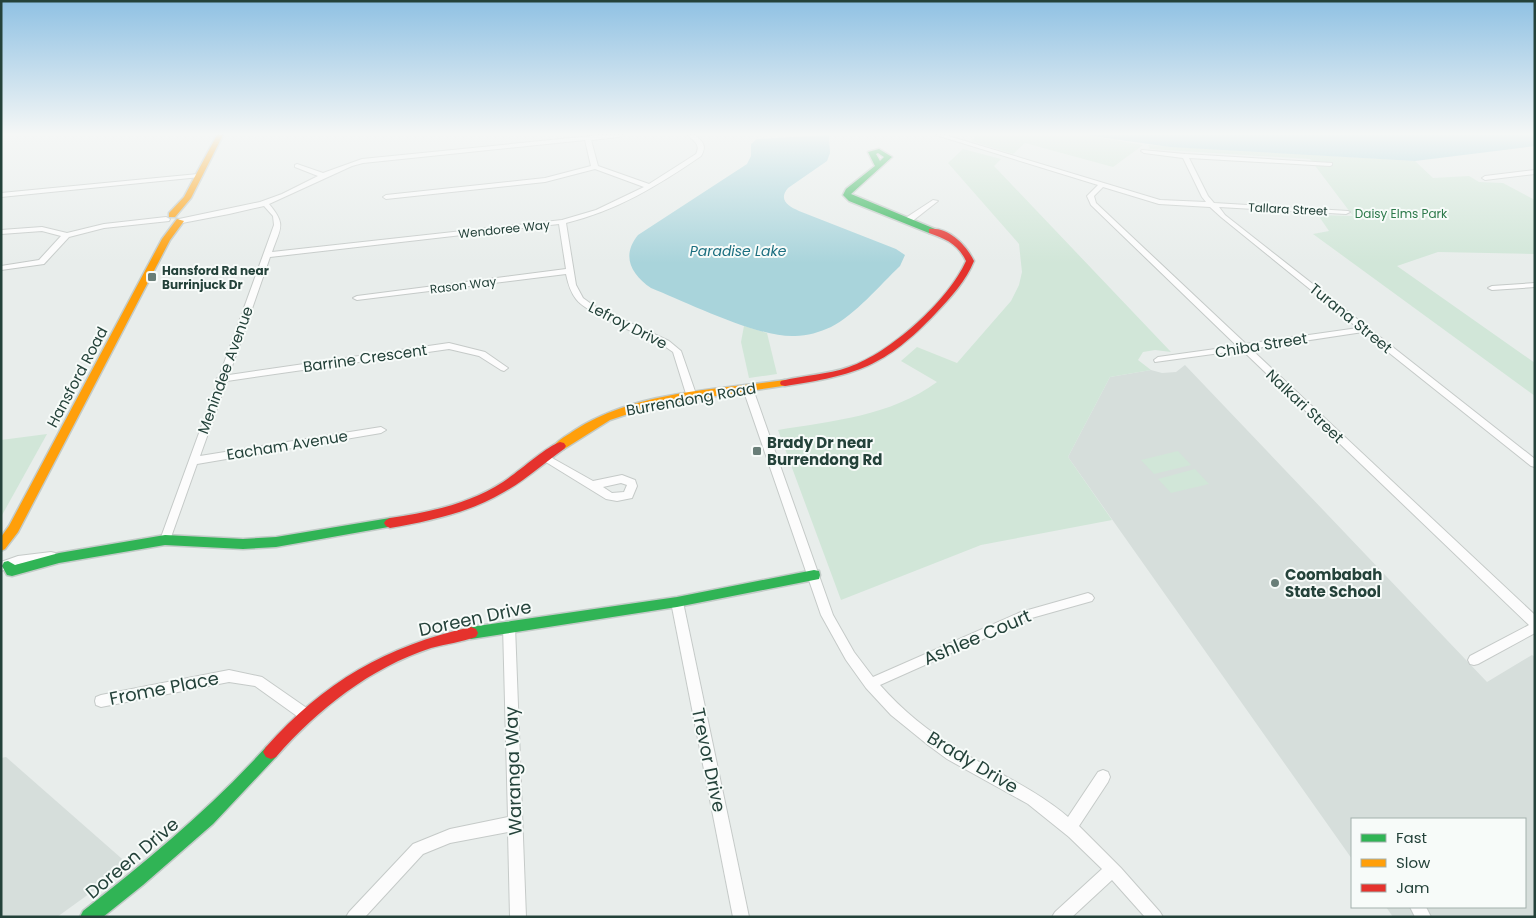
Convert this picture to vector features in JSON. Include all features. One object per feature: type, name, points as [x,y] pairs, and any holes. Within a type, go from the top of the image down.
[{"type":"street","points":[[1,195],[179,178]]},
{"type":"street","points":[[177,218],[197,178]]},
{"type":"street","points":[[1,268],[41,262],[46,259],[66,235],[104,226],[220,213],[265,203],[288,194],[317,178]]},
{"type":"street","points":[[386,197],[554,178]]},
{"type":"street","points":[[625,178],[647,186]]},
{"type":"street","name":"Wendoree Way","points":[[267,255],[562,222],[605,211],[660,178]]},
{"type":"street","name":"Burrendong Road","points":[[3,569],[12,571],[59,558],[166,540],[261,544],[425,518],[458,509],[489,496],[517,479],[583,429],[608,416],[635,407],[831,376],[882,358],[901,344],[966,274],[969,266],[968,254],[956,240],[852,199],[847,195],[866,178]]},
{"type":"street","name":"Tallara Street","points":[[1076,178],[1170,204],[1346,212]]},
{"type":"street","name":"Turana Street","points":[[1196,178],[1205,197],[1212,205],[1535,464]]},
{"type":"street","name":"Nalkari Street","points":[[1102,186],[1090,196],[1093,204],[1535,625]]},
{"type":"street","points":[[907,221],[935,201]]},
{"type":"street","name":"Menindee Avenue","points":[[166,540],[221,379],[278,223],[276,216],[265,203]]},
{"type":"street","name":"Hansford Road","points":[[1,546],[14,529],[177,218]]},
{"type":"street","name":"Lefroy Drive","points":[[562,222],[569,271],[574,290],[591,308],[666,343],[677,351],[692,397]]},
{"type":"street","points":[[1,232],[44,229],[56,230],[66,235]]},
{"type":"street","name":"Rason Way","points":[[357,298],[569,271]]},
{"type":"street","points":[[1492,288],[1535,285]]},
{"type":"street","name":"Chiba Street","points":[[1158,360],[1365,329]]},
{"type":"street","name":"Barrine Crescent","points":[[221,379],[449,346],[482,354],[504,368]]},
{"type":"street","name":"Brady Drive","points":[[748,389],[835,634],[870,684],[905,718],[951,753],[1029,796],[1070,826],[1155,917]]},
{"type":"street","name":"Eacham Avenue","points":[[193,461],[381,430]]},
{"type":"street","points":[[546,457],[593,485]]},
{"type":"street","name":"Hansford Road","points":[[3,569],[14,529]]},
{"type":"street","name":"Doreen Drive","points":[[89,917],[166,856],[242,786],[286,734],[306,715],[330,695],[379,664],[420,646],[509,626],[677,602],[814,575]]},
{"type":"street","name":"Ashlee Court","points":[[870,684],[1025,615],[1088,598]]},
{"type":"street","name":"Trevor Drive","points":[[677,602],[741,917]]},
{"type":"street","points":[[1474,660],[1535,625]]},
{"type":"street","name":"Waranga Way","points":[[509,626],[518,917]]},
{"type":"street","name":"Frome Place","points":[[101,701],[229,676],[258,681],[306,715]]},
{"type":"street","points":[[1070,826],[1103,777]]},
{"type":"street","points":[[354,917],[418,849],[450,836],[515,823]]},
{"type":"street","points":[[1060,917],[1112,870]]},
{"type":"shaded area","name":"Coombabah State School","points":[[1185,365],[1487,682],[1532,655],[1535,657],[1535,917],[1393,917],[1387,908],[1526,908],[1526,818],[1351,818],[1351,858],[1068,457],[1110,377],[1151,370],[1162,373],[1176,372]]},
{"type":"shaded area","points":[[6,757],[129,865],[57,917],[1,917],[1,758]]},
{"type":"green space","points":[[961,178],[1005,178],[1171,352],[1155,350],[1143,352],[1138,360],[1151,370],[1110,377],[1068,457],[1112,520],[981,545],[841,600],[778,430],[840,420],[881,410],[900,403],[937,382],[901,361],[917,347],[957,363],[1011,301],[1019,285],[1022,272],[1019,244]]},
{"type":"green space","name":"Daisy Elms Park","points":[[1324,178],[1472,178],[1479,182],[1503,183],[1535,200],[1535,254],[1438,252],[1397,266],[1535,363],[1535,396],[1313,234],[1329,231],[1318,215],[1353,216]]},
{"type":"green space","points":[[744,326],[767,333],[777,374],[749,378],[741,342]]},
{"type":"green space","points":[[47,434],[1,517],[1,440]]},
{"type":"green space","points":[[1178,451],[1191,465],[1154,474],[1141,460]]},
{"type":"green space","points":[[1195,469],[1209,484],[1171,493],[1158,479]]},
{"type":"water","name":"Paradise Lake","points":[[726,178],[803,178],[785,192],[784,199],[791,207],[896,249],[905,255],[900,266],[840,322],[822,331],[804,335],[780,335],[722,318],[651,288],[638,277],[629,257],[630,250],[638,235]]},
{"type":"traffic: fast","points":[[865,178],[849,191],[847,195],[852,199],[932,231]]},
{"type":"traffic: fast","points":[[8,566],[12,571],[59,558],[165,540],[243,544],[276,542],[390,523]]},
{"type":"traffic: fast","points":[[471,633],[677,602],[814,575]]},
{"type":"traffic: fast","points":[[89,917],[184,839],[229,797],[271,752]]},
{"type":"traffic: slow","points":[[172,215],[187,198],[198,178]]},
{"type":"traffic: slow","points":[[1,546],[14,529],[166,239],[180,221]]},
{"type":"traffic: slow","points":[[560,446],[606,417],[623,411],[683,397],[785,383]]},
{"type":"traffic: jam","points":[[785,383],[832,375],[868,363],[884,355],[916,329],[955,287],[970,261],[960,244],[932,231]]},
{"type":"traffic: jam","points":[[390,523],[419,518],[475,502],[501,489],[560,446]]},
{"type":"traffic: jam","points":[[271,752],[286,735],[320,704],[357,677],[398,656],[425,645],[471,633]]},
{"type":"place","name":"Hansford Rd near Burrinjuck Dr","points":[[152,277]]},
{"type":"place","name":"Brady Dr near Burrendong Rd","points":[[757,451]]},
{"type":"place","name":"Coombabah State School","points":[[1275,583]]}]
